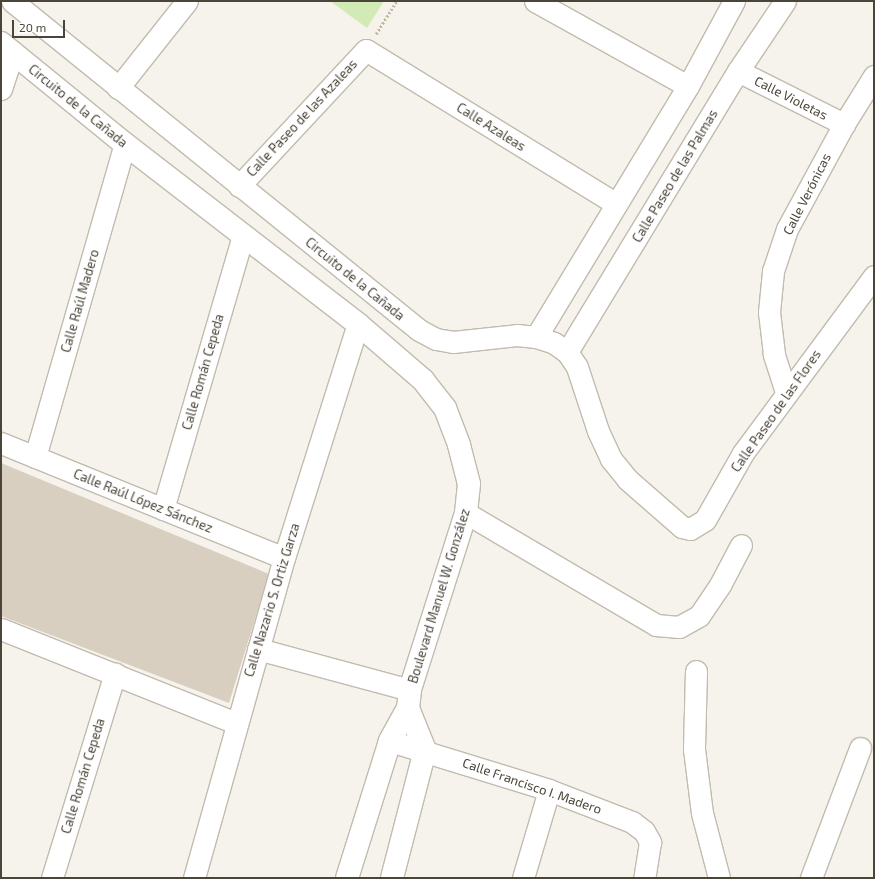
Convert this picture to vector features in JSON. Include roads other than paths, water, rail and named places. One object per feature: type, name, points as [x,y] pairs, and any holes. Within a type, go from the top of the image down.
[{"type":"street","name":"Circuito de la Cañada","points":[[12,1],[419,330],[436,339],[453,342],[517,335],[536,337],[554,343],[567,352],[577,367],[598,431],[611,459],[627,479],[672,522]]},
{"type":"street","points":[[118,88],[187,1]]},
{"type":"street","points":[[536,337],[688,86],[734,1]]},
{"type":"street","name":"Calle Paseo de las Palmas","points":[[567,352],[738,71],[785,1]]},
{"type":"street","points":[[543,4],[688,86]]},
{"type":"street","name":"Circuito de la Cañada","points":[[7,48],[125,144],[358,324],[423,380],[444,408],[459,445],[469,484]]},
{"type":"street","points":[[1,90],[7,48]]},
{"type":"street","name":"Calle Paseo de las Azaleas","points":[[239,186],[366,50]]},
{"type":"street","name":"Calle Azaleas","points":[[366,50],[616,204]]},
{"type":"street","name":"Calle Violetas","points":[[738,71],[844,124]]},
{"type":"street","name":"Calle Verónicas","points":[[786,392],[774,354],[769,312],[773,271],[787,229],[844,124],[874,76]]},
{"type":"street","name":"Calle Raúl Madero","points":[[35,457],[125,144]]},
{"type":"street","name":"Calle Román Cepeda","points":[[163,509],[244,235]]},
{"type":"street","name":"Calle Paseo de las Flores","points":[[672,522],[690,529],[705,520],[743,453],[786,392],[874,276]]},
{"type":"street","name":"Calle Nazario S. Ortiz Garza","points":[[194,878],[236,722],[284,558],[358,324]]},
{"type":"street","name":"Calle Raúl López Sánchez","points":[[1,443],[284,558]]},
{"type":"street","name":"Boulevard Manuel W. González","points":[[347,878],[390,740],[409,699],[466,513],[469,484]]},
{"type":"street","points":[[466,513],[656,625],[679,627],[699,616],[720,585],[741,545]]},
{"type":"street","points":[[1,629],[236,722]]},
{"type":"street","points":[[258,650],[409,699],[425,750],[392,878]]},
{"type":"street","points":[[696,671],[694,749],[702,813],[719,878]]},
{"type":"street","name":"Calle Román Cepeda","points":[[52,878],[115,673]]},
{"type":"street","name":"Calle Francisco I. Madero","points":[[390,740],[548,790],[632,822],[644,831],[650,842],[649,858],[644,878]]},
{"type":"street","points":[[811,878],[860,748]]},
{"type":"street","points":[[524,878],[548,790]]}]
